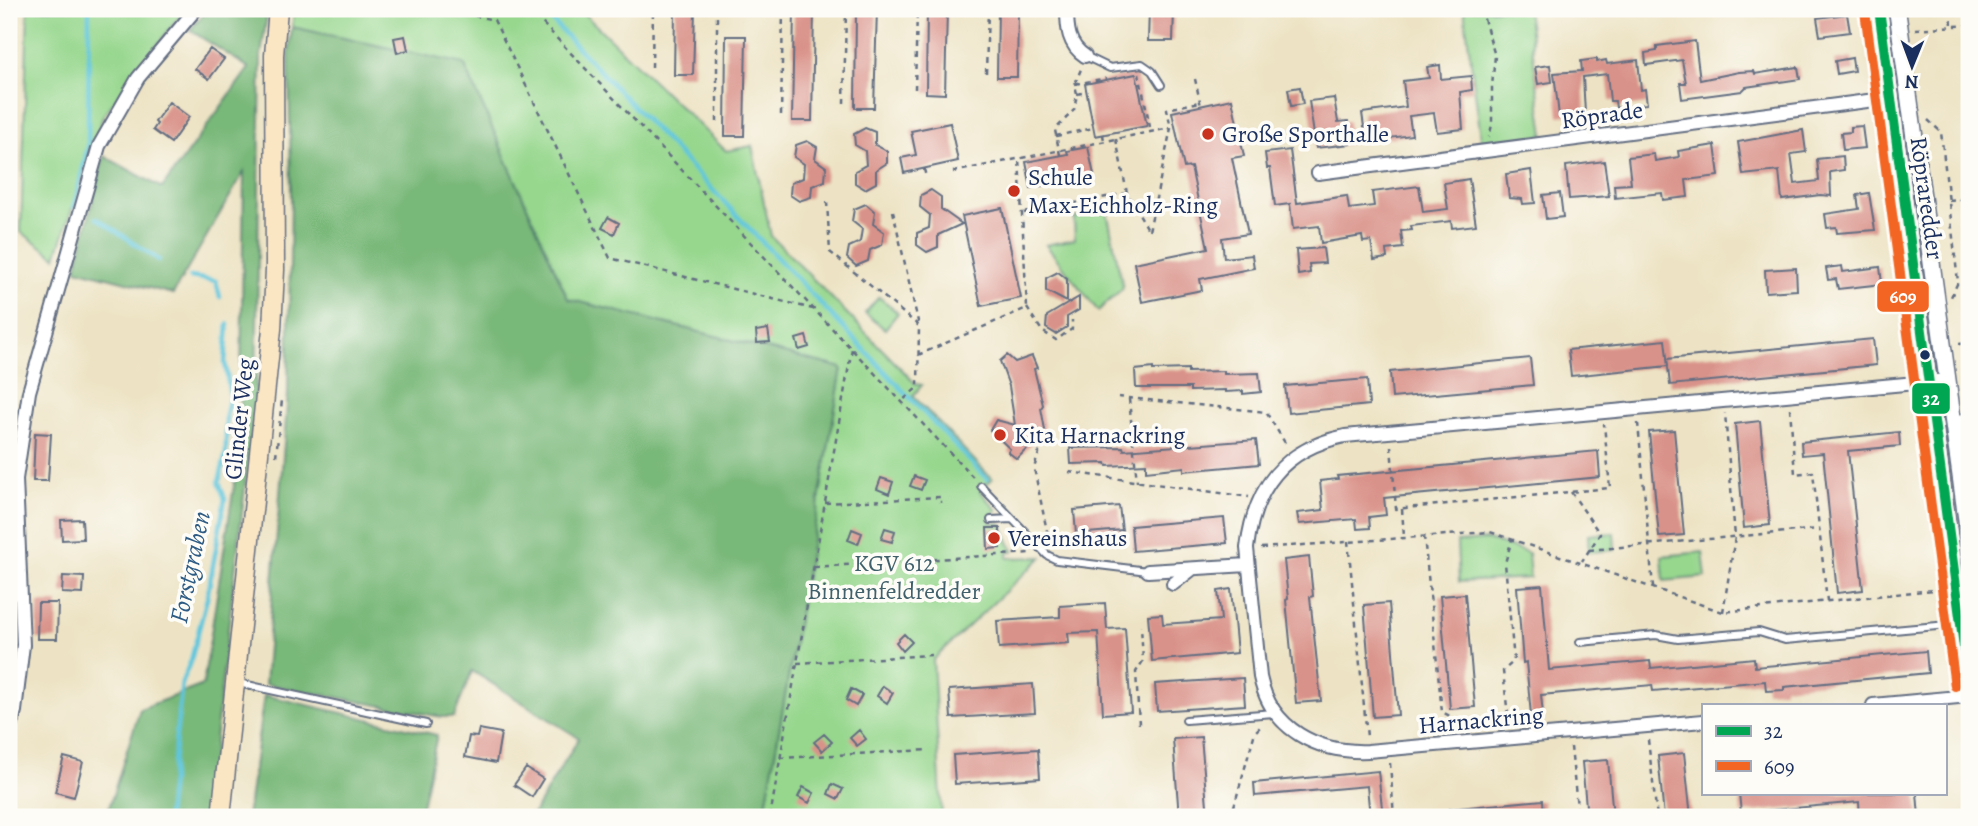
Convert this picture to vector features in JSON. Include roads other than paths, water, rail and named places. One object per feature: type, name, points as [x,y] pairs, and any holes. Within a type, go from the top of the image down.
[{"type":"main road","name":"Glinder Weg","points":[[221,817],[272,329],[275,258],[273,102],[277,17]]},
{"type":"street","points":[[9,730],[15,710],[23,645],[16,480],[29,392],[99,146],[138,78],[196,9]]},
{"type":"street","points":[[1067,9],[1068,34],[1072,45],[1085,56]]},
{"type":"street","name":"Röpraredder","points":[[1879,9],[1969,684]]},
{"type":"street","name":"Röpraredder","points":[[1897,9],[1948,380],[1961,420],[1969,538]]},
{"type":"street","name":"Röprade","points":[[1318,173],[1891,98]]},
{"type":"street","name":"Harnackring","points":[[1702,721],[1368,751],[1335,750],[1312,743],[1292,730],[1274,713],[1260,677],[1247,548],[1249,529],[1259,499],[1275,476],[1294,457],[1333,439],[1948,380]]},
{"type":"street","points":[[1148,571],[1248,565]]},
{"type":"street","points":[[1173,584],[1186,573],[1198,569]]},
{"type":"street","points":[[1884,704],[1969,696]]},
{"type":"lane","points":[[1085,56],[1110,68],[1142,64],[1151,70],[1161,85]]},
{"type":"lane","points":[[981,486],[990,491],[1045,552],[1064,563],[1148,571]]},
{"type":"lane","points":[[991,520],[1015,519]]},
{"type":"lane","points":[[1580,642],[1656,635],[1678,639],[1759,632],[1784,640],[1961,624]]},
{"type":"lane","points":[[236,682],[426,724]]},
{"type":"lane","points":[[1186,720],[1274,713]]},
{"type":"waterway","name":"Forstgraben","points":[[74,207],[88,146],[89,9]]},
{"type":"waterway","points":[[541,9],[987,479]]},
{"type":"waterway","name":"Forstgraben","points":[[97,218],[159,260]]},
{"type":"waterway","name":"Forstgraben","points":[[190,277],[216,281],[220,297]]},
{"type":"waterway","name":"Forstgraben","points":[[167,817],[182,682],[191,660],[207,598],[225,499],[219,482],[226,454],[226,416],[230,395],[225,362],[228,324]]},
{"type":"place","name":"Große Sporthalle","points":[[1208,134]]},
{"type":"place","name":"Schule Max-Eichholz-Ring","points":[[1014,191]]},
{"type":"place","name":"Kita Harnackring","points":[[1000,435]]},
{"type":"place","name":"Vereinshaus","points":[[994,538]]},
{"type":"park label","name":"KGV 612 Binnenfeldredder","points":[[894,577]]}]
